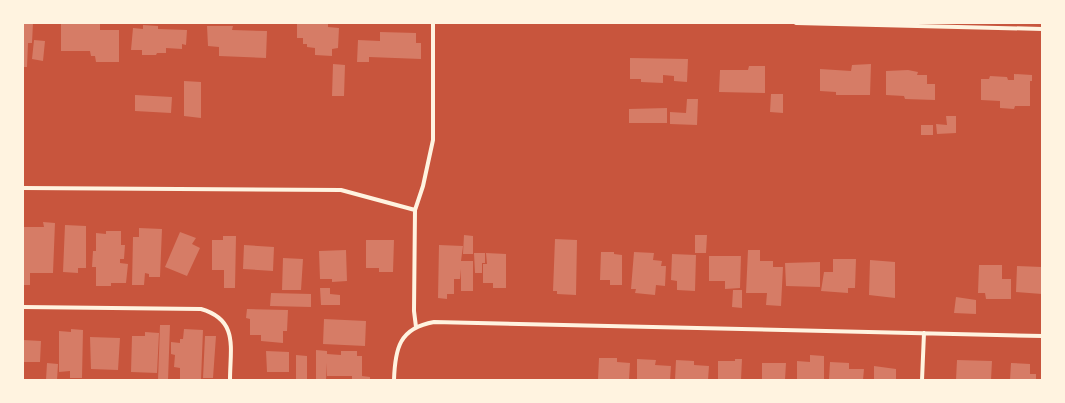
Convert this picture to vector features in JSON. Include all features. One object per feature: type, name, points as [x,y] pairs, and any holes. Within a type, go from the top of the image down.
[{"type":"street","points":[[416,327],[414,311],[415,210],[424,186],[433,140],[433,23]]},
{"type":"street","points":[[796,23],[1042,29]]},
{"type":"street","points":[[23,188],[341,190],[415,210]]},
{"type":"street","points":[[23,307],[201,309],[214,313],[226,324],[230,335],[230,380]]},
{"type":"street","points":[[394,380],[394,360],[401,340],[416,327],[422,324],[446,322],[924,332],[1042,336]]},
{"type":"street","points":[[922,380],[924,332]]},
{"type":"building","points":[[23,23],[33,23],[32,43],[28,43],[27,67],[23,67]]},
{"type":"building","points":[[61,23],[100,23],[100,30],[119,30],[119,62],[96,62],[95,56],[91,56],[90,51],[61,51]]},
{"type":"building","points":[[297,23],[328,23],[328,27],[339,28],[338,48],[332,49],[332,56],[315,55],[315,48],[307,47],[307,44],[303,44],[303,38],[297,38]]},
{"type":"building","points":[[143,25],[158,26],[158,29],[187,30],[186,45],[182,44],[182,49],[166,48],[166,53],[157,53],[156,55],[142,55],[142,50],[131,50],[133,28],[143,29]]},
{"type":"building","points":[[207,26],[233,26],[232,30],[267,31],[266,58],[219,56],[219,47],[208,46]]},
{"type":"building","points":[[380,32],[416,33],[416,43],[421,43],[421,59],[369,57],[369,62],[357,62],[358,40],[380,41]]},
{"type":"building","points":[[34,40],[45,41],[43,61],[32,59]]},
{"type":"building","points":[[630,58],[688,59],[687,82],[674,81],[674,76],[663,75],[663,83],[641,82],[641,79],[630,79]]},
{"type":"building","points":[[333,64],[345,65],[344,96],[332,96]]},
{"type":"building","points":[[871,64],[870,95],[836,95],[836,92],[820,91],[820,69],[851,71],[852,65]]},
{"type":"building","points":[[749,66],[765,66],[765,93],[719,92],[720,70],[748,70]]},
{"type":"building","points":[[908,70],[918,72],[917,75],[927,75],[927,84],[935,84],[935,100],[905,99],[904,96],[886,95],[886,71]]},
{"type":"building","points":[[1014,74],[1032,75],[1032,81],[1030,81],[1030,106],[1015,106],[1014,109],[1000,108],[1000,101],[981,100],[981,79],[989,79],[990,76],[1007,77],[1008,80],[1014,80]]},
{"type":"building","points":[[184,81],[201,82],[201,118],[184,116]]},
{"type":"building","points":[[771,94],[783,94],[783,113],[770,112]]},
{"type":"building","points":[[135,95],[172,97],[171,113],[135,111]]},
{"type":"building","points":[[687,99],[698,99],[697,125],[670,124],[670,112],[686,113]]},
{"type":"building","points":[[667,108],[667,123],[629,123],[629,109]]},
{"type":"building","points":[[946,116],[956,116],[956,133],[937,134],[936,124],[947,125]]},
{"type":"building","points":[[921,125],[933,125],[933,135],[921,135]]},
{"type":"building","points":[[43,222],[55,223],[53,273],[30,273],[30,285],[23,285],[23,227],[44,227]]},
{"type":"building","points":[[65,225],[86,226],[86,268],[78,268],[78,273],[63,272]]},
{"type":"building","points":[[139,228],[162,229],[160,277],[149,277],[149,274],[145,273],[144,285],[132,285],[133,237],[139,237]]},
{"type":"building","points":[[106,231],[121,231],[121,245],[125,245],[124,259],[120,259],[120,263],[128,264],[126,283],[111,283],[111,286],[96,286],[96,267],[92,267],[93,251],[96,251],[96,233],[106,234]]},
{"type":"building","points":[[180,232],[196,238],[192,244],[200,248],[187,276],[165,267]]},
{"type":"building","points":[[464,235],[473,236],[473,254],[463,254]]},
{"type":"building","points":[[695,235],[707,235],[706,253],[695,253]]},
{"type":"building","points":[[223,236],[236,236],[235,288],[224,288],[224,270],[212,270],[212,240],[223,240]]},
{"type":"building","points":[[555,239],[577,240],[576,295],[557,294],[557,291],[553,291]]},
{"type":"building","points":[[366,240],[394,240],[393,272],[379,272],[379,268],[366,268]]},
{"type":"building","points":[[244,245],[274,247],[273,271],[243,269]]},
{"type":"building","points":[[439,245],[463,246],[461,261],[473,261],[473,291],[461,291],[461,269],[460,279],[454,279],[454,294],[447,294],[447,299],[438,298]]},
{"type":"building","points":[[346,250],[347,281],[332,282],[332,279],[320,279],[319,251]]},
{"type":"building","points":[[748,250],[760,250],[760,261],[773,261],[773,267],[783,267],[781,306],[766,305],[767,293],[746,293]]},
{"type":"building","points":[[601,252],[614,252],[614,254],[622,255],[622,285],[610,285],[610,280],[600,280]]},
{"type":"building","points":[[634,252],[654,253],[653,260],[662,261],[661,266],[666,266],[665,286],[656,285],[655,295],[635,293],[636,289],[631,289]]},
{"type":"building","points":[[474,253],[485,253],[485,263],[482,263],[482,273],[475,273]]},
{"type":"building","points":[[486,253],[506,254],[506,288],[493,288],[493,283],[483,283],[483,264],[487,264]]},
{"type":"building","points":[[672,254],[696,255],[695,291],[677,290],[677,281],[671,280]]},
{"type":"building","points":[[709,256],[741,256],[740,288],[725,289],[725,281],[709,281]]},
{"type":"building","points":[[283,258],[303,259],[301,290],[282,290]]},
{"type":"building","points":[[833,259],[856,259],[855,288],[848,288],[848,293],[821,291],[824,272],[833,272]]},
{"type":"building","points":[[870,260],[895,262],[895,298],[869,295]]},
{"type":"building","points":[[820,262],[820,287],[786,286],[785,263]]},
{"type":"building","points":[[979,265],[1002,265],[1002,279],[1011,279],[1011,299],[986,299],[985,293],[978,293]]},
{"type":"building","points":[[1017,266],[1042,267],[1042,294],[1016,292]]},
{"type":"building","points":[[320,288],[330,288],[330,294],[340,295],[340,305],[321,305]]},
{"type":"building","points":[[733,290],[742,290],[742,308],[732,307]]},
{"type":"building","points":[[271,293],[311,294],[311,307],[270,306]]},
{"type":"building","points":[[956,297],[976,300],[976,314],[954,313]]},
{"type":"building","points":[[247,309],[288,310],[287,331],[283,331],[283,343],[261,341],[261,335],[250,335],[250,319],[246,318]]},
{"type":"building","points":[[324,319],[366,321],[365,346],[323,344]]},
{"type":"building","points":[[160,325],[170,325],[168,380],[158,380]]},
{"type":"building","points":[[71,329],[83,330],[82,378],[70,378],[70,371],[59,372],[59,331],[71,332]]},
{"type":"building","points":[[184,329],[203,330],[201,380],[180,380],[180,368],[174,367],[175,355],[171,354],[171,342],[180,343],[180,339],[183,339]]},
{"type":"building","points":[[145,332],[159,333],[157,373],[131,372],[132,336],[145,336]]},
{"type":"building","points":[[205,336],[216,336],[213,378],[203,378]]},
{"type":"building","points":[[90,337],[120,338],[118,370],[91,369]]},
{"type":"building","points":[[23,340],[41,341],[40,362],[23,362]]},
{"type":"building","points":[[316,350],[327,351],[327,354],[341,355],[341,351],[357,351],[357,356],[362,356],[362,376],[370,377],[370,380],[352,380],[352,376],[327,376],[327,363],[326,380],[316,380]]},
{"type":"building","points":[[266,351],[289,352],[289,372],[267,372]]},
{"type":"building","points":[[296,355],[307,356],[307,380],[296,380]]},
{"type":"building","points":[[810,355],[824,356],[824,380],[797,380],[797,361],[810,362]]},
{"type":"building","points":[[599,358],[617,358],[617,362],[630,363],[629,380],[598,380]]},
{"type":"building","points":[[637,359],[656,360],[655,365],[671,366],[670,380],[637,380]]},
{"type":"building","points":[[735,359],[742,359],[741,380],[718,380],[718,361],[735,361]]},
{"type":"building","points":[[676,360],[694,361],[694,365],[709,366],[708,380],[675,380]]},
{"type":"building","points":[[957,360],[992,361],[991,380],[956,380]]},
{"type":"building","points":[[830,362],[849,363],[849,369],[864,369],[863,380],[829,380]]},
{"type":"building","points":[[47,363],[58,364],[57,380],[46,380]]},
{"type":"building","points":[[762,363],[786,363],[785,380],[762,380]]},
{"type":"building","points":[[1011,363],[1030,364],[1030,374],[1036,374],[1036,380],[1010,380]]},
{"type":"building","points":[[874,366],[896,369],[896,380],[874,380]]}]
